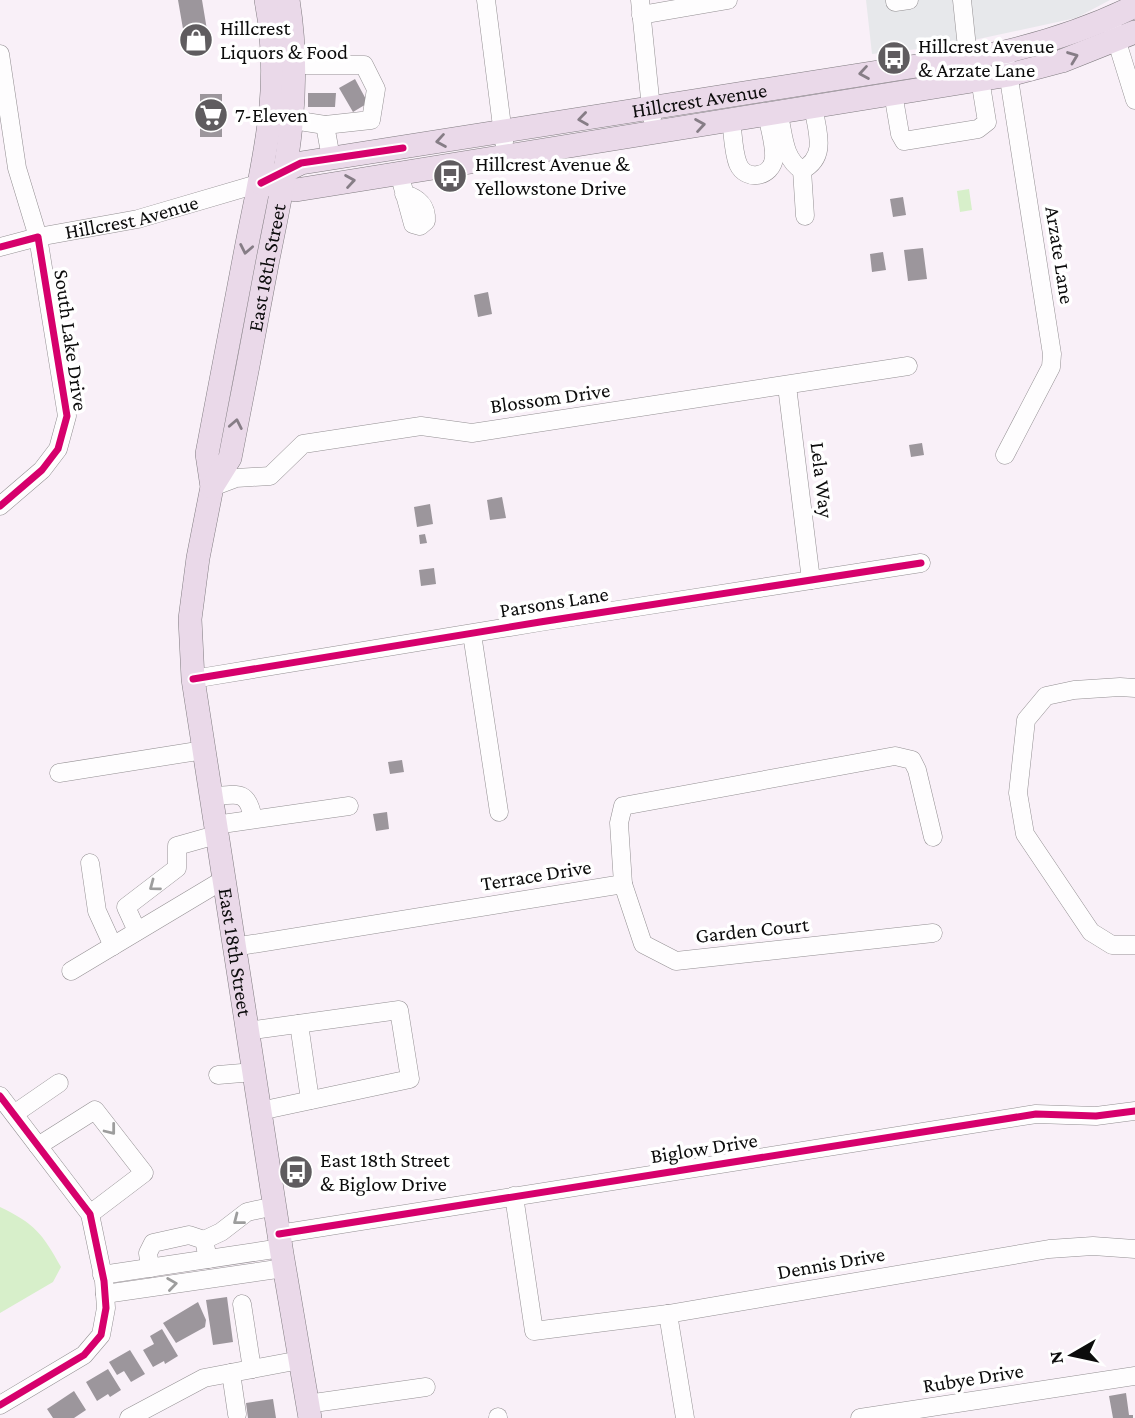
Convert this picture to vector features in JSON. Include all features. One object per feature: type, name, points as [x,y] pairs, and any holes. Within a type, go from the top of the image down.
[{"type":"main road","name":"East 18th Street","points":[[266,0],[274,84],[276,180]]},
{"type":"main road","name":"East 18th Street","points":[[288,0],[293,29],[293,120],[276,180],[230,458],[212,487],[198,558],[190,619],[193,679],[223,880],[309,1411]]},
{"type":"main road","name":"Hillcrest Avenue","points":[[1120,30],[1058,39],[1004,52],[738,93],[652,121],[402,183],[296,190],[276,180],[301,163],[502,131],[652,121],[731,120],[1009,75],[1062,61],[1120,30],[1135,6]]},
{"type":"street","points":[[486,0],[506,156]]},
{"type":"street","points":[[652,121],[641,7],[729,0]]},
{"type":"street","points":[[895,0],[909,0]]},
{"type":"street","points":[[893,93],[900,134],[904,141],[978,128],[986,122],[980,79],[968,57],[962,0]]},
{"type":"street","points":[[1120,30],[1135,100]]},
{"type":"street","name":"Arzate Lane","points":[[1004,52],[1052,354],[1051,367],[1005,455]]},
{"type":"street","name":"South Lake Drive","points":[[0,54],[18,168],[38,237],[67,415],[58,450],[42,470],[0,506]]},
{"type":"street","points":[[293,120],[325,125],[371,120],[376,89],[364,65],[294,65]]},
{"type":"street","points":[[802,170],[812,165],[819,153],[813,106]]},
{"type":"street","points":[[773,113],[788,156],[794,166],[802,170]]},
{"type":"street","points":[[731,120],[737,163],[747,173],[759,175],[772,167],[773,113]]},
{"type":"street","points":[[362,121],[369,153]]},
{"type":"street","points":[[325,125],[331,158]]},
{"type":"street","points":[[802,170],[805,216]]},
{"type":"street","name":"Hillcrest Avenue","points":[[0,247],[38,237],[138,219],[276,180]]},
{"type":"street","name":"Blossom Drive","points":[[212,487],[236,478],[270,476],[303,444],[421,426],[472,433],[908,366]]},
{"type":"street","name":"Lela Way","points":[[787,386],[811,580]]},
{"type":"street","name":"Parsons Lane","points":[[193,679],[921,563]]},
{"type":"street","points":[[472,634],[499,812]]},
{"type":"street","points":[[1135,688],[1074,690],[1046,696],[1026,720],[1018,793],[1025,834],[1091,932],[1112,945],[1135,945]]},
{"type":"street","points":[[59,773],[204,750]]},
{"type":"street","name":"Terrace Drive","points":[[234,947],[623,884],[619,824],[623,806],[895,756],[912,760],[917,770],[933,837]]},
{"type":"street","points":[[211,797],[237,794],[246,797],[253,819]]},
{"type":"street","points":[[137,931],[126,907],[177,868],[177,846],[253,819],[349,806]]},
{"type":"street","points":[[90,863],[97,911],[113,946]]},
{"type":"street","points":[[71,971],[223,880]]},
{"type":"street","name":"Garden Court","points":[[623,884],[642,944],[676,961],[933,933]]},
{"type":"street","points":[[247,1031],[399,1010],[410,1079],[260,1111]]},
{"type":"street","points":[[299,1024],[310,1100]]},
{"type":"street","points":[[218,1075],[254,1072]]},
{"type":"street","points":[[14,1114],[59,1083]]},
{"type":"street","points":[[0,1096],[90,1214],[104,1283],[106,1308],[101,1335],[85,1355],[0,1405]]},
{"type":"street","points":[[38,1146],[95,1110],[144,1173],[90,1214]]},
{"type":"street","name":"Biglow Drive","points":[[281,1250],[514,1196],[1036,1114],[1096,1116],[1135,1111]]},
{"type":"street","name":"Dennis Drive","points":[[514,1196],[534,1331],[668,1314],[1048,1249],[1093,1246],[1135,1249]]},
{"type":"street","points":[[150,1268],[148,1253],[153,1243],[189,1235],[204,1240],[221,1232],[247,1212],[275,1206]]},
{"type":"street","points":[[204,1240],[208,1259]]},
{"type":"street","points":[[104,1283],[281,1250]]},
{"type":"street","points":[[104,1283],[150,1268],[281,1250]]},
{"type":"street","points":[[242,1304],[252,1369]]},
{"type":"street","points":[[668,1314],[685,1418]]},
{"type":"street","points":[[129,1418],[204,1378],[300,1360]]},
{"type":"street","points":[[231,1373],[237,1414]]},
{"type":"street","name":"Rubye Drive","points":[[860,1418],[1135,1376]]},
{"type":"street","points":[[309,1411],[426,1387]]},
{"type":"shaded area","points":[[866,0],[1110,0],[1076,18],[946,46],[872,54]]},
{"type":"shaded area","points":[[969,189],[972,210],[960,212],[957,191]]},
{"type":"shaded area","points":[[0,1207],[30,1224],[61,1267],[53,1282],[0,1313]]},
{"type":"building","points":[[178,0],[202,0],[210,48],[187,52]]},
{"type":"building","points":[[355,79],[368,103],[353,112],[339,88]]},
{"type":"building","points":[[308,93],[336,93],[335,107],[308,107]]},
{"type":"building","name":"7-Eleven","points":[[200,94],[222,94],[222,137],[200,137]]},
{"type":"building","points":[[903,197],[906,215],[893,217],[890,199]]},
{"type":"building","points":[[923,248],[927,279],[908,281],[904,250]]},
{"type":"building","points":[[883,252],[886,270],[872,272],[870,254]]},
{"type":"building","points":[[488,292],[492,314],[478,317],[474,295]]},
{"type":"building","points":[[922,443],[924,455],[911,457],[909,445]]},
{"type":"building","points":[[502,497],[506,518],[490,520],[487,500]]},
{"type":"building","points":[[430,504],[433,524],[417,527],[414,507]]},
{"type":"building","points":[[425,534],[427,543],[420,544],[419,535]]},
{"type":"building","points":[[434,568],[436,584],[421,586],[419,570]]},
{"type":"building","points":[[402,760],[404,772],[390,774],[388,762]]},
{"type":"building","points":[[387,812],[389,829],[376,831],[373,814]]},
{"type":"building","points":[[227,1297],[233,1342],[213,1345],[206,1300]]},
{"type":"building","points":[[198,1302],[206,1320],[205,1327],[176,1343],[163,1323]]},
{"type":"building","points":[[162,1329],[178,1356],[153,1367],[143,1350],[154,1344],[150,1336]]},
{"type":"building","points":[[130,1350],[145,1374],[131,1382],[124,1371],[117,1375],[109,1362]]},
{"type":"building","points":[[108,1369],[121,1390],[97,1401],[86,1382]]},
{"type":"building","points":[[74,1391],[86,1410],[74,1418],[53,1418],[47,1409]]},
{"type":"building","points":[[1126,1393],[1129,1415],[1133,1415],[1133,1418],[1113,1418],[1109,1396]]},
{"type":"building","points":[[273,1399],[276,1418],[248,1418],[246,1403]]},
{"type":"cycle path","points":[[261,183],[301,163],[403,148]]},
{"type":"cycle path","points":[[0,247],[38,237],[67,416],[58,449],[42,470],[0,506]]},
{"type":"cycle path","points":[[193,679],[921,563]]},
{"type":"cycle path","points":[[0,1096],[90,1214],[104,1281],[106,1308],[101,1335],[84,1355],[0,1405]]},
{"type":"cycle path","points":[[279,1234],[1036,1114],[1096,1116],[1135,1111]]},
{"type":"place","name":"Hillcrest Liquors & Food","points":[[196,40]]},
{"type":"place","name":"Hillcrest Avenue & Arzate Lane","points":[[894,58]]},
{"type":"place","name":"7-Eleven","points":[[211,115]]},
{"type":"place","name":"Hillcrest Avenue & Yellowstone Drive","points":[[450,176]]},
{"type":"place","name":"East 18th Street & Biglow Drive","points":[[296,1172]]}]
